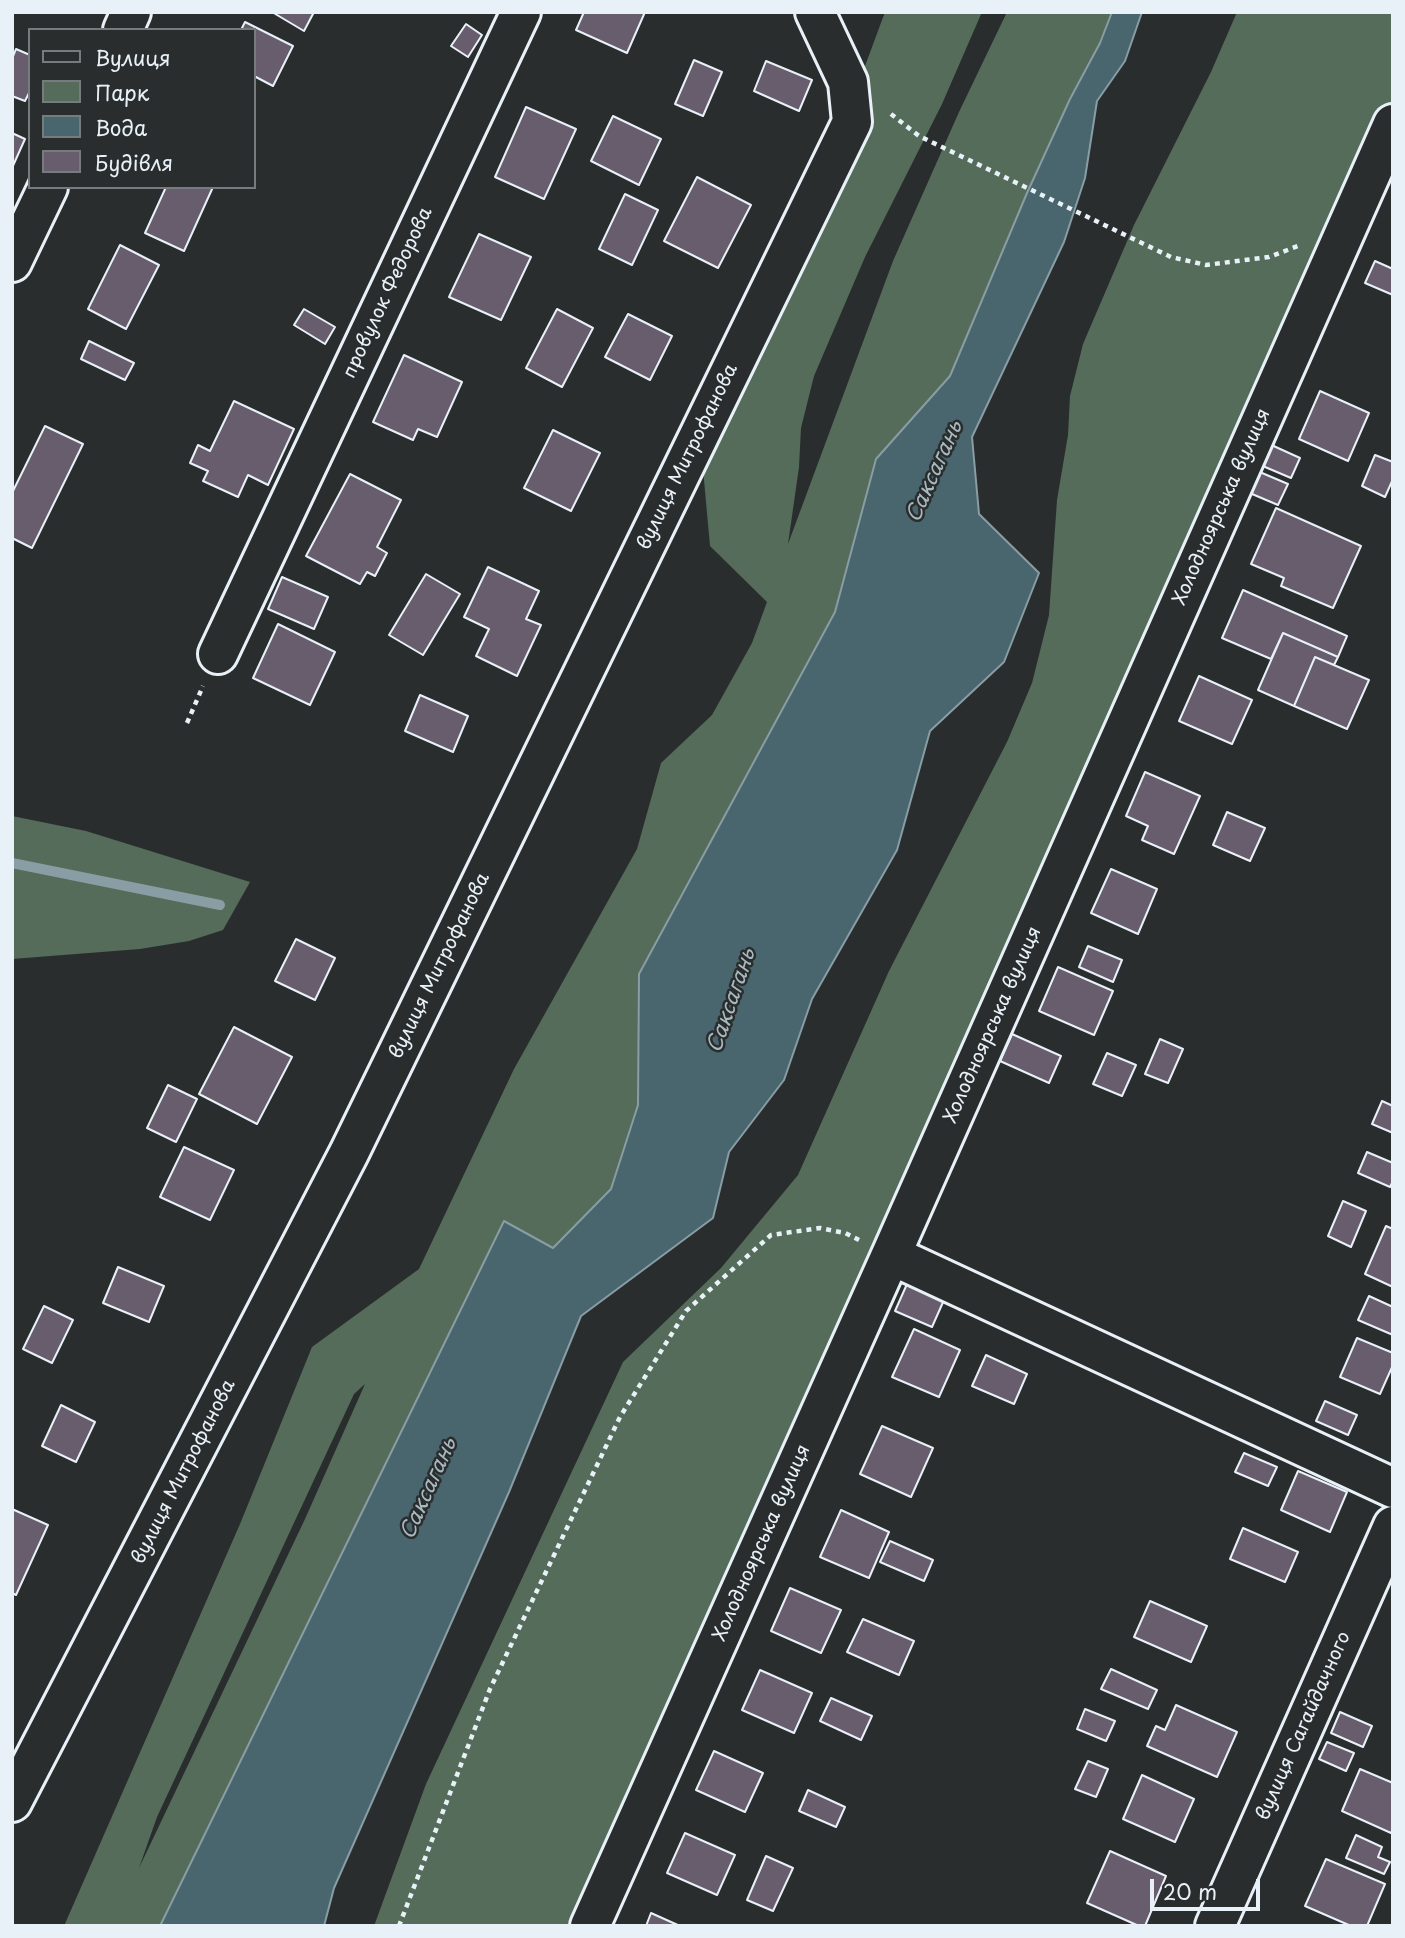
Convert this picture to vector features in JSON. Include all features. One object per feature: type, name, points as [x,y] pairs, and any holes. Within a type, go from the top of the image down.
[{"type":"street","points":[[124,28],[131,12]]},
{"type":"street","name":"провулок Федорова","points":[[218,654],[521,12]]},
{"type":"street","name":"вулиця Митрофанова","points":[[12,1802],[349,1153],[852,122],[848,82],[815,12]]},
{"type":"street","name":"Холодноярська вулиця","points":[[590,1926],[1390,135]]},
{"type":"street","points":[[12,262],[47,189]]},
{"type":"street","points":[[891,1255],[1393,1488]]},
{"type":"street","name":"вулиця Сагайдачного","points":[[1215,1926],[1393,1526]]},
{"type":"path","points":[[919,136],[1171,257],[1206,265],[1269,257],[1302,244]]},
{"type":"path","points":[[398,1926],[496,1676],[620,1417],[686,1311],[771,1235],[820,1228],[845,1233],[891,1255]]},
{"type":"green space","points":[[885,12],[982,12],[942,104],[865,257],[814,376],[801,428],[799,467],[788,544],[893,261],[1007,12],[1112,12],[1027,193],[950,376],[876,459],[835,612],[639,974],[639,1105],[611,1189],[553,1248],[484,1262],[160,1926],[64,1926],[240,1524],[312,1347],[419,1269],[514,1069],[637,849],[661,763],[712,715],[752,643],[767,602],[710,546],[703,469]],"holes":[[[365,1384],[305,1519],[139,1868],[157,1817],[354,1394]]]},
{"type":"green space","points":[[1237,12],[1393,12],[1393,124],[590,1926],[374,1926],[426,1784],[623,1362],[721,1268],[798,1175],[889,971],[1007,742],[1032,683],[1049,615],[1057,500],[1068,435],[1070,396],[1083,344],[1134,225],[1211,72]]},
{"type":"green space","points":[[12,816],[86,831],[250,882],[223,930],[189,941],[140,949],[12,959]]},
{"type":"water","name":"Саксагань","points":[[1112,12],[1142,12],[1125,61],[1097,101],[1085,178],[1064,242],[972,437],[979,514],[1039,573],[1004,662],[930,731],[897,850],[812,999],[784,1080],[729,1152],[713,1218],[581,1316],[509,1492],[334,1888],[324,1926],[160,1926],[504,1221],[553,1248],[611,1189],[638,1105],[639,974],[835,612],[876,459],[950,376],[1027,193],[1070,99],[1100,43]]},
{"type":"building","points":[[272,12],[314,12],[304,31]]},
{"type":"building","points":[[584,12],[645,12],[627,53],[576,30]]},
{"type":"building","points":[[245,22],[293,46],[273,86],[256,77],[256,28],[242,28]]},
{"type":"building","points":[[466,24],[482,35],[468,57],[451,46]]},
{"type":"building","points":[[16,49],[28,54],[28,95],[25,101],[12,96],[12,59]]},
{"type":"building","points":[[694,60],[722,72],[703,116],[675,104]]},
{"type":"building","points":[[766,61],[812,80],[799,111],[754,91]]},
{"type":"building","points":[[526,107],[576,129],[544,199],[495,177]]},
{"type":"building","points":[[613,116],[661,139],[639,185],[591,161]]},
{"type":"building","points":[[12,133],[25,139],[12,168]]},
{"type":"building","points":[[697,177],[751,205],[718,268],[664,241]]},
{"type":"building","points":[[165,189],[212,189],[184,251],[145,233]]},
{"type":"building","points":[[625,194],[658,210],[632,265],[599,249]]},
{"type":"building","points":[[479,234],[531,257],[501,320],[449,297]]},
{"type":"building","points":[[120,245],[159,265],[126,329],[88,309]]},
{"type":"building","points":[[1375,261],[1393,269],[1393,295],[1365,283]]},
{"type":"building","points":[[304,309],[335,327],[325,344],[294,325]]},
{"type":"building","points":[[557,309],[593,328],[562,387],[526,368]]},
{"type":"building","points":[[628,314],[672,336],[650,380],[605,357]]},
{"type":"building","points":[[89,341],[134,363],[125,380],[81,359]]},
{"type":"building","points":[[404,355],[462,382],[437,437],[418,429],[413,440],[373,422]]},
{"type":"building","points":[[1320,391],[1369,413],[1348,461],[1299,439]]},
{"type":"building","points":[[234,401],[294,429],[268,485],[248,475],[238,497],[203,481],[208,471],[190,463],[198,445],[210,451]]},
{"type":"building","points":[[45,426],[83,444],[32,548],[12,538],[12,493]]},
{"type":"building","points":[[553,430],[600,453],[571,511],[524,488]]},
{"type":"building","points":[[1267,443],[1300,458],[1291,478],[1258,464]]},
{"type":"building","points":[[1375,455],[1393,462],[1393,479],[1385,497],[1362,486]]},
{"type":"building","points":[[1255,470],[1288,484],[1278,505],[1245,491]]},
{"type":"building","points":[[350,474],[401,500],[377,547],[387,553],[375,576],[367,572],[360,584],[306,556]]},
{"type":"building","points":[[1276,508],[1361,546],[1333,608],[1281,586],[1284,578],[1251,564]]},
{"type":"building","points":[[488,567],[539,591],[526,619],[541,625],[517,676],[476,656],[489,629],[464,617]]},
{"type":"building","points":[[426,574],[460,594],[423,655],[389,635]]},
{"type":"building","points":[[282,577],[328,597],[314,629],[268,609]]},
{"type":"building","points":[[1243,590],[1347,636],[1338,657],[1283,633],[1271,659],[1222,638]]},
{"type":"building","points":[[278,624],[335,652],[310,705],[253,678]]},
{"type":"building","points":[[1283,633],[1338,657],[1334,665],[1315,657],[1294,706],[1258,690]]},
{"type":"building","points":[[1315,657],[1369,680],[1347,729],[1294,706]]},
{"type":"building","points":[[1199,676],[1252,700],[1232,744],[1179,721]]},
{"type":"building","points":[[420,695],[468,716],[453,752],[405,731]]},
{"type":"building","points":[[1145,772],[1200,796],[1174,854],[1142,840],[1148,826],[1126,816]]},
{"type":"building","points":[[1227,812],[1265,828],[1250,861],[1213,845]]},
{"type":"building","points":[[1111,869],[1157,889],[1138,934],[1091,913]]},
{"type":"building","points":[[296,939],[335,958],[315,1000],[275,981]]},
{"type":"building","points":[[1088,946],[1122,960],[1113,982],[1079,967]]},
{"type":"building","points":[[1058,967],[1113,991],[1094,1035],[1039,1011]]},
{"type":"building","points":[[234,1027],[292,1057],[257,1124],[199,1094]]},
{"type":"building","points":[[1012,1034],[1061,1056],[1049,1083],[1000,1061]]},
{"type":"building","points":[[1160,1039],[1183,1049],[1168,1083],[1145,1074]]},
{"type":"building","points":[[1107,1053],[1136,1065],[1122,1096],[1093,1084]]},
{"type":"building","points":[[168,1085],[197,1099],[176,1142],[147,1128]]},
{"type":"building","points":[[1382,1101],[1393,1106],[1393,1133],[1372,1124]]},
{"type":"building","points":[[184,1147],[234,1170],[210,1220],[160,1197]]},
{"type":"building","points":[[1367,1152],[1393,1163],[1393,1181],[1390,1187],[1358,1173]]},
{"type":"building","points":[[1343,1201],[1366,1211],[1351,1247],[1328,1236]]},
{"type":"building","points":[[1386,1226],[1393,1229],[1393,1287],[1365,1274]]},
{"type":"building","points":[[118,1267],[164,1286],[149,1322],[103,1303]]},
{"type":"building","points":[[907,1284],[944,1300],[932,1327],[895,1311]]},
{"type":"building","points":[[1369,1296],[1393,1307],[1393,1335],[1358,1320]]},
{"type":"building","points":[[44,1306],[73,1320],[52,1363],[23,1349]]},
{"type":"building","points":[[914,1329],[960,1350],[939,1397],[892,1377]]},
{"type":"building","points":[[1357,1338],[1393,1353],[1393,1365],[1380,1394],[1340,1377]]},
{"type":"building","points":[[986,1355],[1027,1374],[1014,1404],[972,1386]]},
{"type":"building","points":[[1325,1401],[1357,1415],[1348,1435],[1316,1421]]},
{"type":"building","points":[[61,1405],[95,1422],[76,1462],[42,1446]]},
{"type":"building","points":[[882,1426],[933,1448],[911,1497],[860,1474]]},
{"type":"building","points":[[1244,1453],[1277,1467],[1268,1486],[1235,1472]]},
{"type":"building","points":[[1298,1471],[1347,1492],[1330,1532],[1281,1510]]},
{"type":"building","points":[[12,1509],[48,1525],[16,1595],[12,1593]]},
{"type":"building","points":[[841,1510],[889,1532],[869,1578],[820,1557]]},
{"type":"building","points":[[1243,1528],[1298,1552],[1285,1582],[1230,1559]]},
{"type":"building","points":[[890,1541],[933,1560],[924,1581],[880,1562]]},
{"type":"building","points":[[790,1588],[841,1610],[821,1653],[771,1631]]},
{"type":"building","points":[[1150,1601],[1207,1626],[1191,1662],[1134,1637]]},
{"type":"building","points":[[863,1619],[914,1641],[899,1675],[847,1652]]},
{"type":"building","points":[[1111,1669],[1157,1690],[1148,1709],[1101,1689]]},
{"type":"building","points":[[760,1670],[812,1693],[794,1733],[742,1710]]},
{"type":"building","points":[[831,1698],[872,1716],[861,1740],[820,1721]]},
{"type":"building","points":[[1176,1705],[1237,1732],[1217,1777],[1147,1746],[1156,1726],[1165,1730]]},
{"type":"building","points":[[1085,1709],[1115,1721],[1106,1741],[1077,1729]]},
{"type":"building","points":[[1340,1712],[1372,1726],[1363,1747],[1331,1733]]},
{"type":"building","points":[[1327,1742],[1354,1753],[1346,1771],[1319,1759]]},
{"type":"building","points":[[714,1751],[763,1773],[745,1812],[696,1790]]},
{"type":"building","points":[[1088,1761],[1108,1769],[1096,1797],[1075,1789]]},
{"type":"building","points":[[1360,1769],[1393,1783],[1391,1833],[1342,1811]]},
{"type":"building","points":[[1142,1775],[1194,1799],[1175,1842],[1123,1819]]},
{"type":"building","points":[[808,1790],[845,1807],[836,1827],[799,1811]]},
{"type":"building","points":[[685,1833],[735,1855],[717,1895],[667,1873]]},
{"type":"building","points":[[1356,1835],[1382,1847],[1378,1857],[1390,1862],[1384,1874],[1346,1858]]},
{"type":"building","points":[[1110,1851],[1166,1876],[1145,1926],[1139,1926],[1087,1903]]},
{"type":"building","points":[[766,1856],[793,1868],[773,1911],[747,1900]]},
{"type":"building","points":[[1326,1859],[1385,1884],[1367,1926],[1351,1926],[1305,1906]]},
{"type":"building","points":[[651,1913],[680,1926],[646,1926]]},
{"type":"waterway","points":[[12,863],[220,905]]}]
